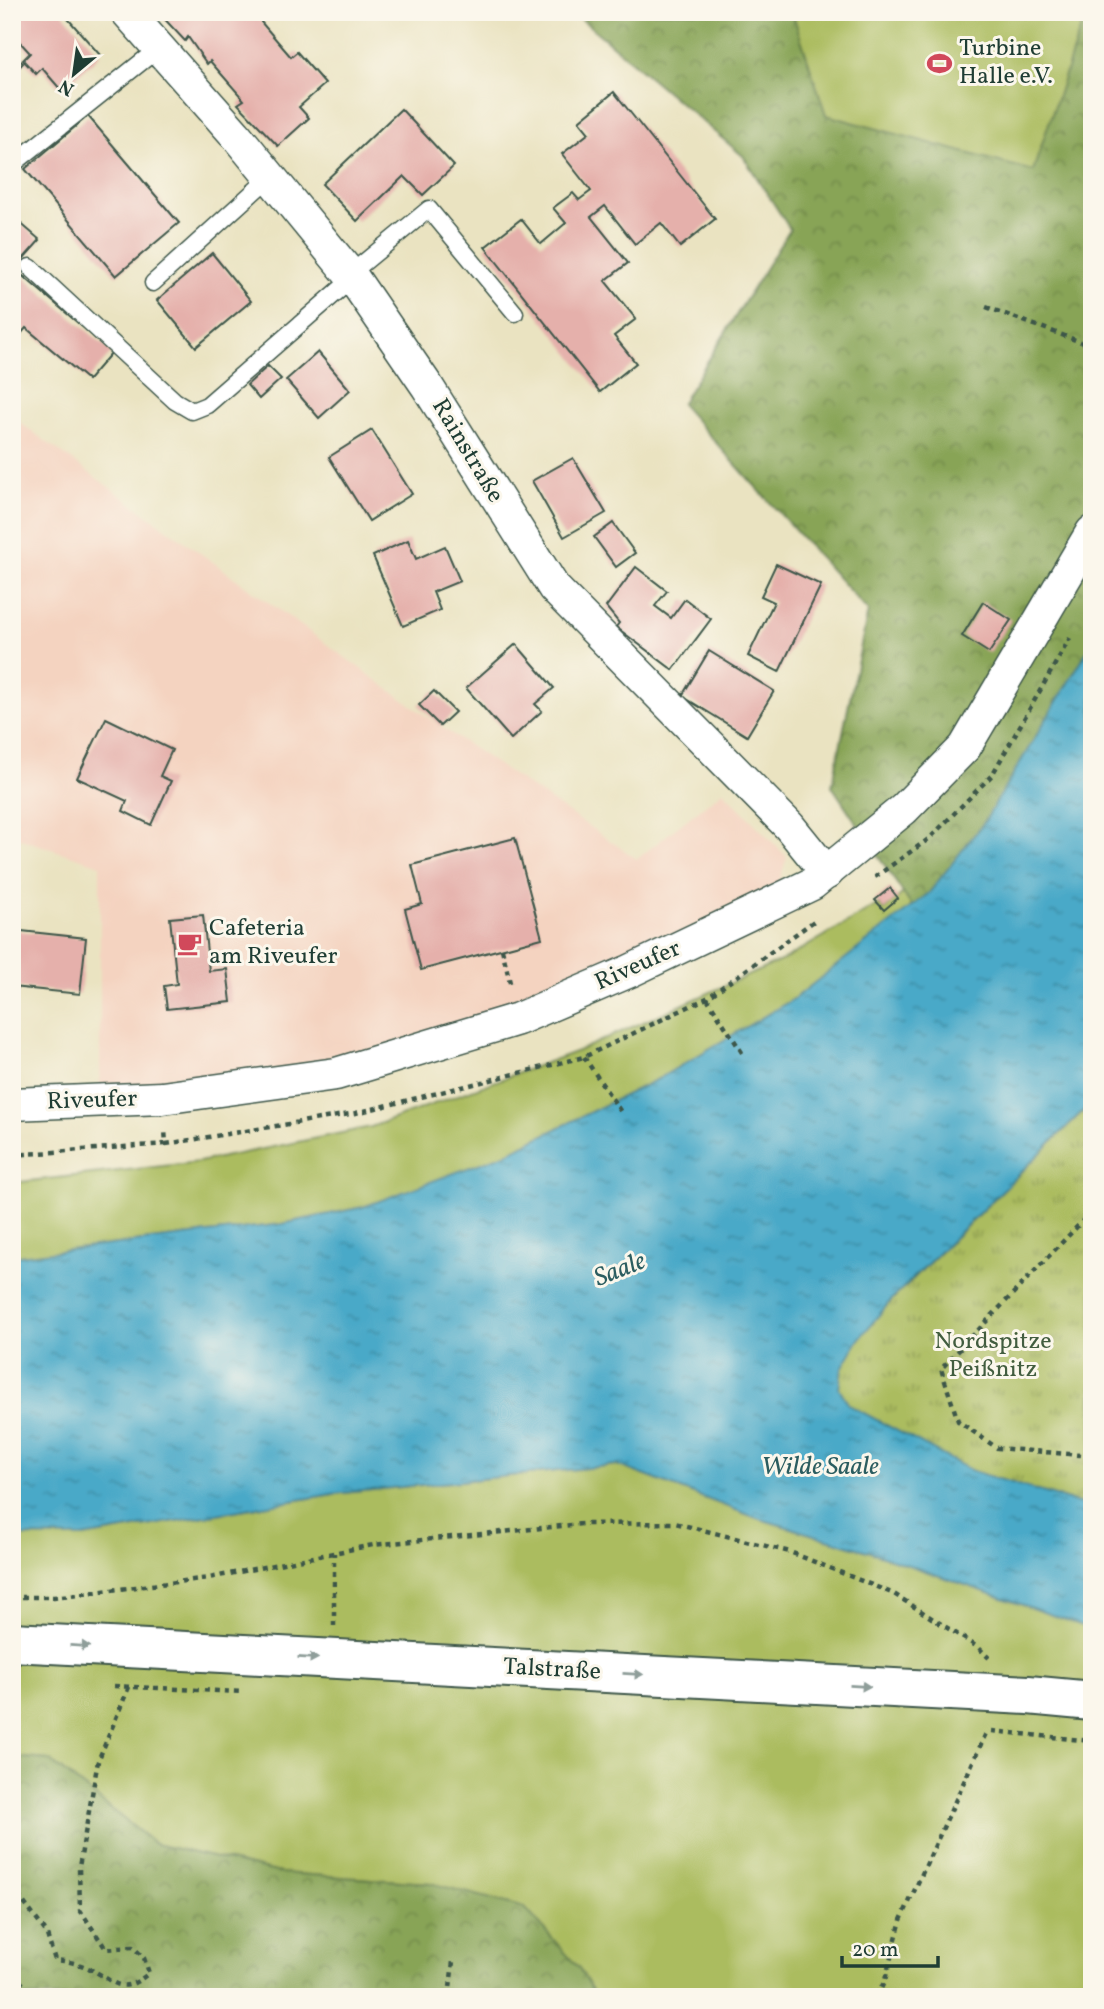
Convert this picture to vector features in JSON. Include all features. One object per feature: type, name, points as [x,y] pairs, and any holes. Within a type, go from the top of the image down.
[{"type":"street","name":"Rainstraße","points":[[127,12],[271,176],[352,276],[427,386],[554,587],[789,826],[827,873]]},
{"type":"street","name":"Riveufer","points":[[12,1104],[162,1098],[336,1074],[518,1018],[742,919],[827,873],[904,809],[965,747],[1092,532]]},
{"type":"street","name":"Talstraße","points":[[12,1643],[1028,1695],[1092,1701]]},
{"type":"lane","points":[[12,164],[159,48]]},
{"type":"lane","points":[[153,283],[271,176]]},
{"type":"lane","points":[[30,267],[176,401],[192,411],[207,405],[429,209],[515,313]]},
{"type":"path","points":[[986,307],[1092,346]]},
{"type":"path","points":[[502,949],[518,1018]]},
{"type":"path","points":[[707,998],[743,1054]]},
{"type":"path","points":[[584,1057],[623,1115]]},
{"type":"path","points":[[12,1155],[166,1144],[162,1098]]},
{"type":"path","points":[[1092,1211],[940,1369],[958,1421],[997,1448],[1092,1456]]},
{"type":"path","points":[[12,1597],[54,1597],[209,1578],[373,1545],[582,1524],[675,1523],[790,1552],[894,1594],[979,1648],[1028,1695]]},
{"type":"path","points":[[334,1553],[334,1659]]},
{"type":"path","points":[[12,1887],[46,1932],[55,1960],[90,1969],[108,1982],[121,1986],[138,1982],[149,1973],[144,1958],[134,1947],[106,1949],[80,1910],[79,1867],[98,1761],[129,1687]]},
{"type":"path","points":[[877,1997],[885,1980],[901,1920],[987,1731]]},
{"type":"path","points":[[450,1997],[453,1961]]},
{"type":"path","points":[[12,1974],[37,1997]]},
{"type":"shaded area","points":[[12,417],[440,726],[637,859],[723,791],[787,857],[776,891],[520,1013],[290,1078],[100,1088],[100,865],[12,836]],"holes":[[[105,718],[172,750],[160,776],[171,781],[151,824],[123,811],[127,801],[78,778]],[[515,839],[541,938],[421,970],[405,909],[422,904],[412,865]],[[202,915],[209,971],[227,969],[167,1009],[177,984],[170,918]]]},
{"type":"green space","points":[[573,12],[792,12],[826,115],[1033,171],[1086,12],[1092,12],[1092,643],[985,821],[929,893],[913,908],[832,786],[868,611],[681,404],[790,229],[743,156]]},
{"type":"green space","name":"Turbine Halle e.V.","points":[[792,12],[1086,12],[1033,172],[826,115]]},
{"type":"green space","points":[[903,893],[913,908],[795,998],[658,1079],[505,1154],[363,1207],[282,1224],[12,1257],[12,1183],[199,1162],[371,1127],[578,1051],[785,959],[879,904],[884,910]]},
{"type":"green space","name":"Nordspitze Peißnitz","points":[[1092,1102],[1092,1507],[972,1471],[902,1436],[858,1438],[821,1352],[892,1300]]},
{"type":"green space","points":[[617,1465],[757,1518],[871,1552],[1092,1629],[1092,1997],[596,1997],[579,1968],[431,1883],[281,1873],[155,1844],[49,1760],[12,1757],[12,1536],[83,1537],[333,1494]]},
{"type":"green space","points":[[12,1757],[49,1760],[155,1844],[281,1873],[431,1883],[525,1908],[579,1968],[596,1997],[12,1997]]},
{"type":"water","points":[[1092,643],[1092,1102],[893,1298],[859,1339],[842,1368],[839,1388],[849,1405],[972,1471],[1092,1507],[1092,1629],[871,1552],[757,1518],[617,1465],[333,1494],[83,1537],[12,1536],[12,1257],[282,1224],[363,1207],[505,1154],[658,1079],[795,998],[929,893],[985,821]]},
{"type":"building","points":[[12,12],[62,12],[100,55],[61,90],[42,68],[36,74],[23,60],[30,53],[19,41],[12,48]]},
{"type":"building","points":[[158,12],[260,12],[261,22],[291,57],[297,52],[325,84],[299,107],[309,118],[278,146],[238,104],[244,100],[210,61],[207,64],[188,37],[185,41]]},
{"type":"building","points":[[12,54],[23,63],[12,75]]},
{"type":"building","points":[[614,92],[715,219],[680,247],[661,223],[635,244],[605,206],[591,217],[628,263],[605,281],[636,319],[614,336],[636,363],[600,392],[485,247],[521,219],[541,244],[566,223],[553,208],[573,193],[579,200],[591,191],[562,154],[589,133],[579,121]]},
{"type":"building","points":[[401,109],[454,166],[423,195],[404,176],[357,221],[322,184]]},
{"type":"building","points":[[88,116],[179,223],[116,276],[25,169]]},
{"type":"building","points":[[18,221],[40,240],[15,268],[12,265],[12,227]]},
{"type":"building","points":[[212,253],[251,301],[196,347],[157,300]]},
{"type":"building","points":[[23,276],[112,352],[88,380],[26,328],[12,344],[12,289]]},
{"type":"building","points":[[318,352],[350,390],[319,418],[286,380]]},
{"type":"building","points":[[268,366],[281,379],[259,399],[247,385]]},
{"type":"building","points":[[372,430],[412,494],[369,521],[329,457]]},
{"type":"building","points":[[573,458],[606,513],[564,537],[532,481]]},
{"type":"building","points":[[613,523],[635,553],[616,567],[594,537]]},
{"type":"building","points":[[408,540],[416,559],[445,546],[460,581],[433,592],[440,610],[403,626],[373,556]]},
{"type":"building","points":[[776,564],[821,585],[779,672],[748,656],[774,602],[761,596]]},
{"type":"building","points":[[636,567],[667,591],[655,606],[671,618],[685,599],[711,619],[673,670],[616,627],[619,623],[606,607]]},
{"type":"building","points":[[983,602],[1011,620],[989,653],[962,636]]},
{"type":"building","points":[[516,644],[554,688],[535,704],[542,711],[511,739],[466,688]]},
{"type":"building","points":[[709,651],[774,691],[747,736],[682,696]]},
{"type":"building","points":[[434,691],[455,712],[440,726],[419,705]]},
{"type":"building","points":[[106,718],[172,750],[160,776],[171,781],[151,825],[123,811],[127,801],[77,778]]},
{"type":"building","points":[[515,838],[542,938],[421,970],[405,909],[422,904],[412,865]]},
{"type":"building","points":[[890,888],[898,898],[884,910],[875,900]]},
{"type":"building","name":"Cafeteria am Riveufer","points":[[203,915],[209,971],[227,969],[231,1002],[167,1009],[164,986],[177,984],[170,918]]},
{"type":"building","points":[[12,930],[86,938],[80,994],[12,987]]},
{"type":"place","name":"Turbine Halle e.V.","points":[[939,63]]},
{"type":"place","name":"Cafeteria am Riveufer","points":[[189,943]]},
{"type":"water label","name":"Saale","points":[[620,1270]]},
{"type":"water label","name":"Wilde Saale","points":[[820,1467]]}]
